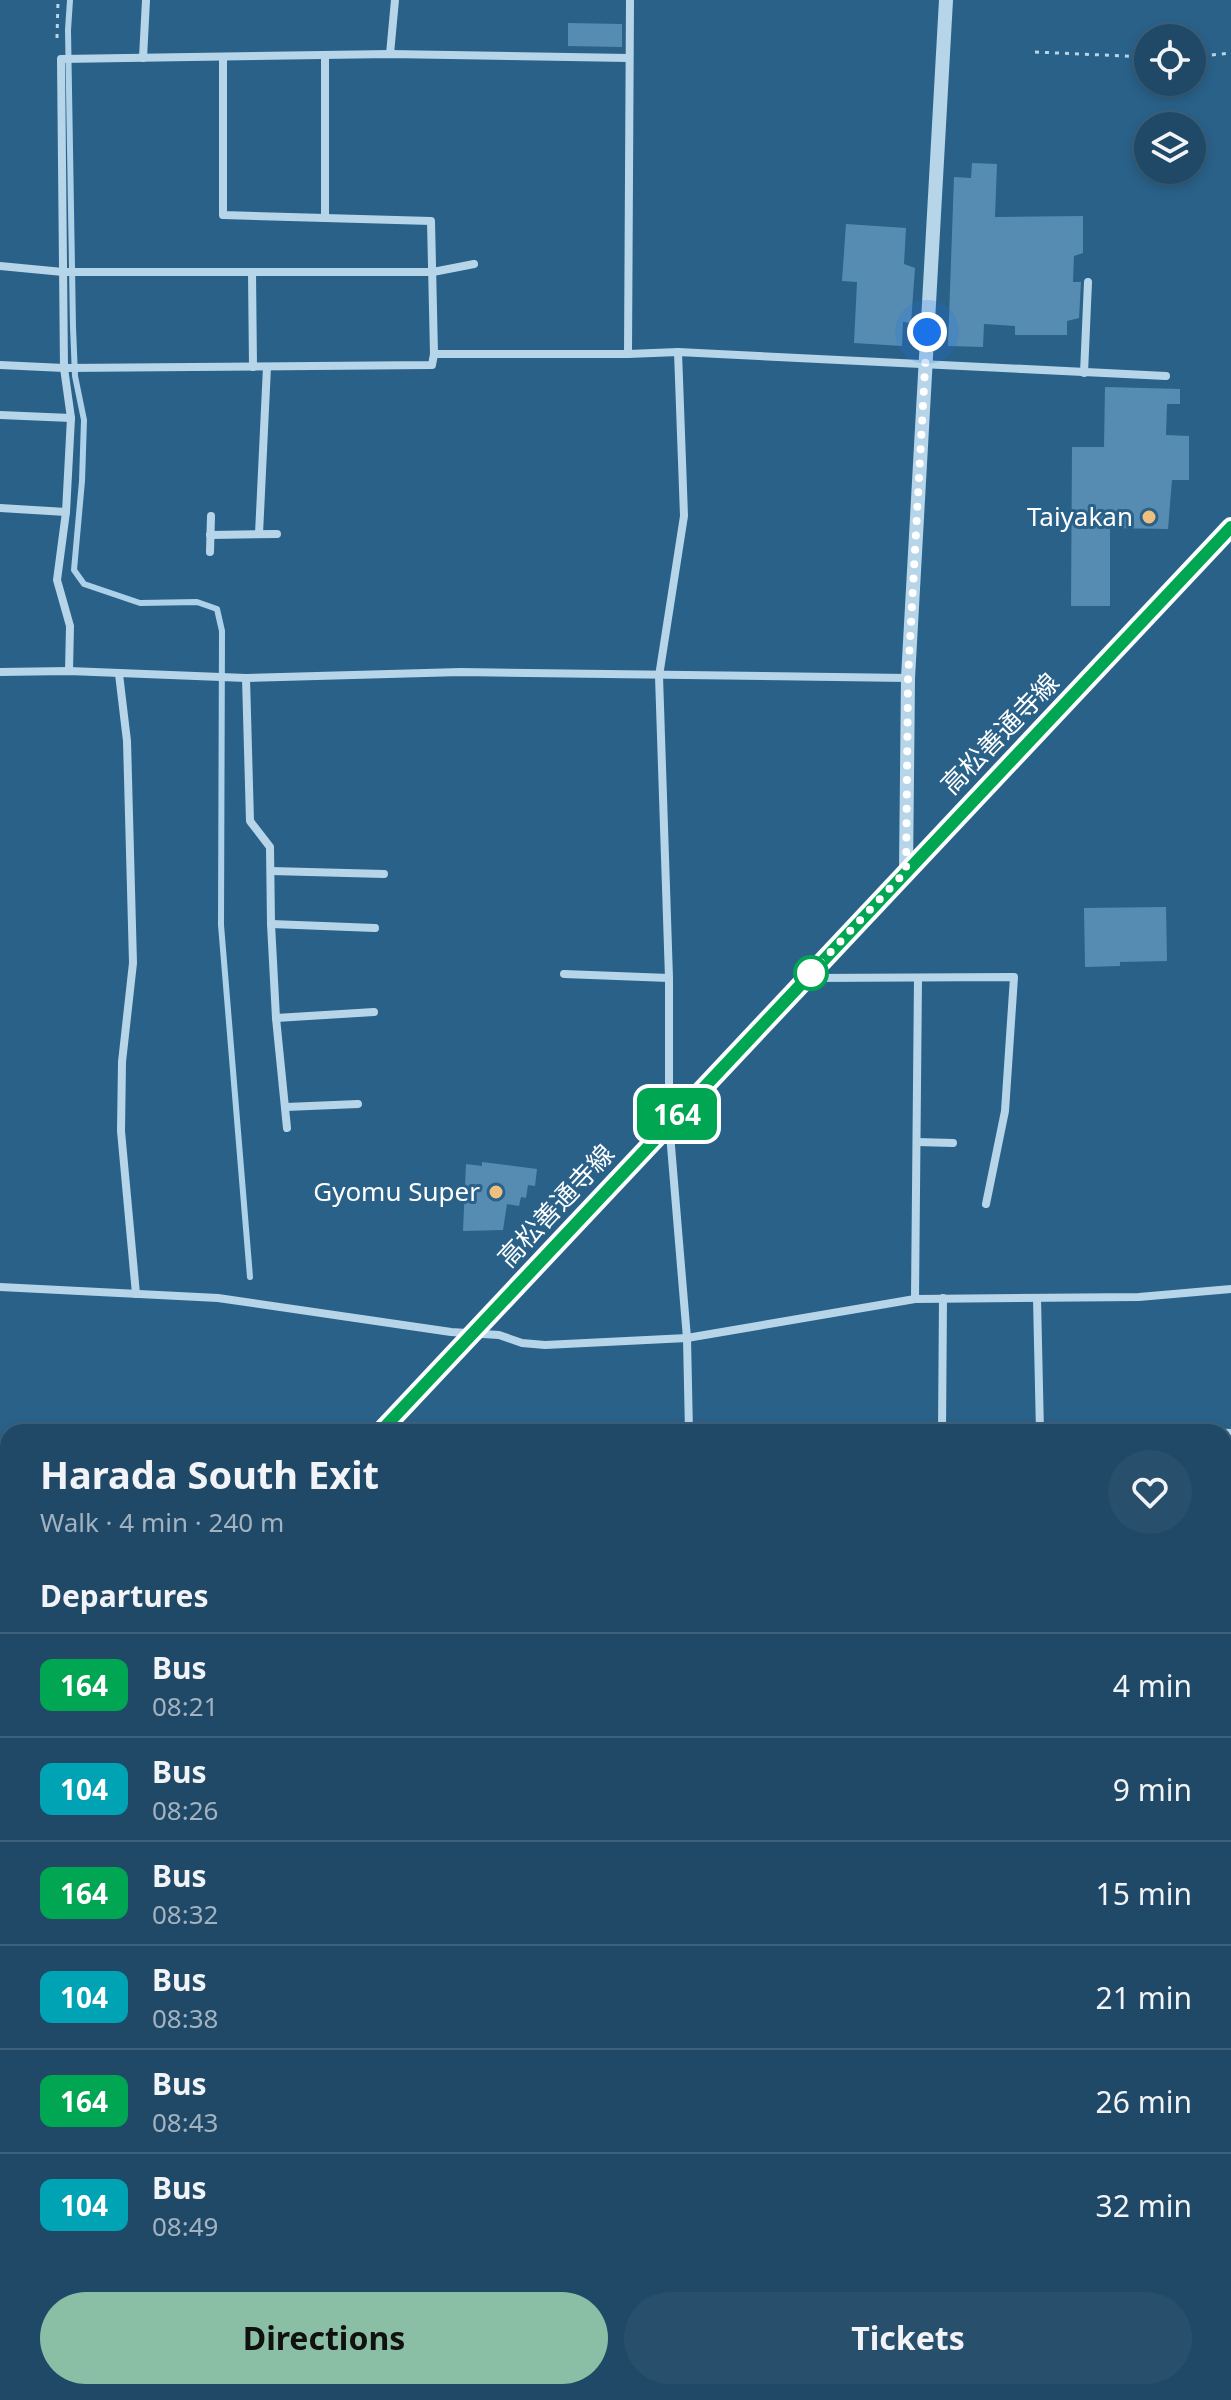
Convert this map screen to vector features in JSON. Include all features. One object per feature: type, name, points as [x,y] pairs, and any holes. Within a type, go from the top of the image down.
[{"type":"main road","name":"高松善通寺線","points":[[387,1424],[1231,527]]},
{"type":"street","points":[[143,58],[146,0]]},
{"type":"street","points":[[390,54],[395,0]]},
{"type":"street","points":[[628,354],[630,0]]},
{"type":"street","points":[[906,871],[908,678],[946,0]]},
{"type":"street","points":[[69,671],[70,626],[57,580],[66,512],[71,418],[64,368],[61,59],[390,54],[629,58]]},
{"type":"street","points":[[325,56],[325,218]]},
{"type":"street","points":[[0,365],[64,368],[432,365],[431,221],[223,215],[223,57]]},
{"type":"street","points":[[0,266],[63,272],[433,272],[474,264]]},
{"type":"street","points":[[252,272],[253,367]]},
{"type":"street","points":[[1084,373],[1088,282]]},
{"type":"street","points":[[678,352],[684,516],[659,676],[669,978],[669,1122],[687,1338],[689,1424]]},
{"type":"street","points":[[434,354],[678,352],[1166,376]]},
{"type":"street","points":[[259,534],[267,367]]},
{"type":"street","points":[[0,415],[71,418]]},
{"type":"street","points":[[0,508],[66,512]]},
{"type":"street","points":[[210,552],[211,516]]},
{"type":"street","points":[[210,535],[277,534]]},
{"type":"street","points":[[0,672],[69,671],[246,678],[461,672],[908,678]]},
{"type":"street","points":[[119,674],[127,741],[133,963],[122,1062],[121,1131],[136,1294]]},
{"type":"street","points":[[246,678],[250,821],[270,847],[276,1018],[287,1128]]},
{"type":"street","points":[[271,871],[384,874]]},
{"type":"street","points":[[271,924],[375,928]]},
{"type":"street","points":[[564,974],[669,978]]},
{"type":"street","points":[[806,978],[1014,977],[1005,1111],[986,1204]]},
{"type":"street","points":[[915,1299],[918,978]]},
{"type":"street","points":[[276,1018],[374,1012]]},
{"type":"street","points":[[286,1107],[358,1104]]},
{"type":"street","points":[[917,1142],[953,1143]]},
{"type":"street","points":[[0,1287],[218,1298],[451,1332],[472,1332],[545,1345],[687,1338],[915,1299],[1139,1297],[1231,1289]]},
{"type":"street","points":[[942,1424],[943,1298]]},
{"type":"street","points":[[1037,1298],[1040,1424]]},
{"type":"path","points":[[57,38],[58,0]]},
{"type":"path","points":[[1035,52],[1134,56]]},
{"type":"path","points":[[1206,56],[1231,53]]},
{"type":"building","points":[[568,23],[622,24],[622,47],[568,46]]},
{"type":"building","points":[[972,163],[997,164],[995,217],[1083,216],[1083,253],[1074,256],[1073,282],[1081,282],[1079,318],[1067,321],[1067,335],[1015,335],[1015,326],[984,324],[983,347],[948,346],[954,177],[971,178]]},
{"type":"building","points":[[846,224],[906,228],[904,264],[915,268],[911,323],[903,322],[902,346],[854,343],[857,282],[842,281]]},
{"type":"building","name":"Taiyakan","points":[[1105,387],[1180,389],[1180,404],[1167,404],[1166,435],[1189,436],[1189,480],[1172,480],[1168,529],[1110,528],[1110,606],[1071,606],[1072,447],[1104,447]]},
{"type":"building","points":[[1166,907],[1167,961],[1120,962],[1120,966],[1085,967],[1084,908]]},
{"type":"building","name":"Gyomu Super","points":[[482,1162],[537,1169],[535,1186],[528,1185],[526,1198],[521,1197],[519,1206],[507,1204],[503,1230],[463,1231],[466,1164],[482,1166]]},
{"type":"waterway","points":[[70,0],[73,327],[75,376],[84,420],[74,570],[84,584],[140,603],[197,602],[217,609],[222,631],[221,925],[250,1277]]},
{"type":"bus line","name":"164","points":[[387,1424],[1231,527]]},
{"type":"place","name":"Taiyakan","points":[[1149,517]]},
{"type":"place","name":"Gyomu Super","points":[[496,1192]]},
{"type":"route","points":[[811,973],[906,871],[908,678],[927,332]]}]
